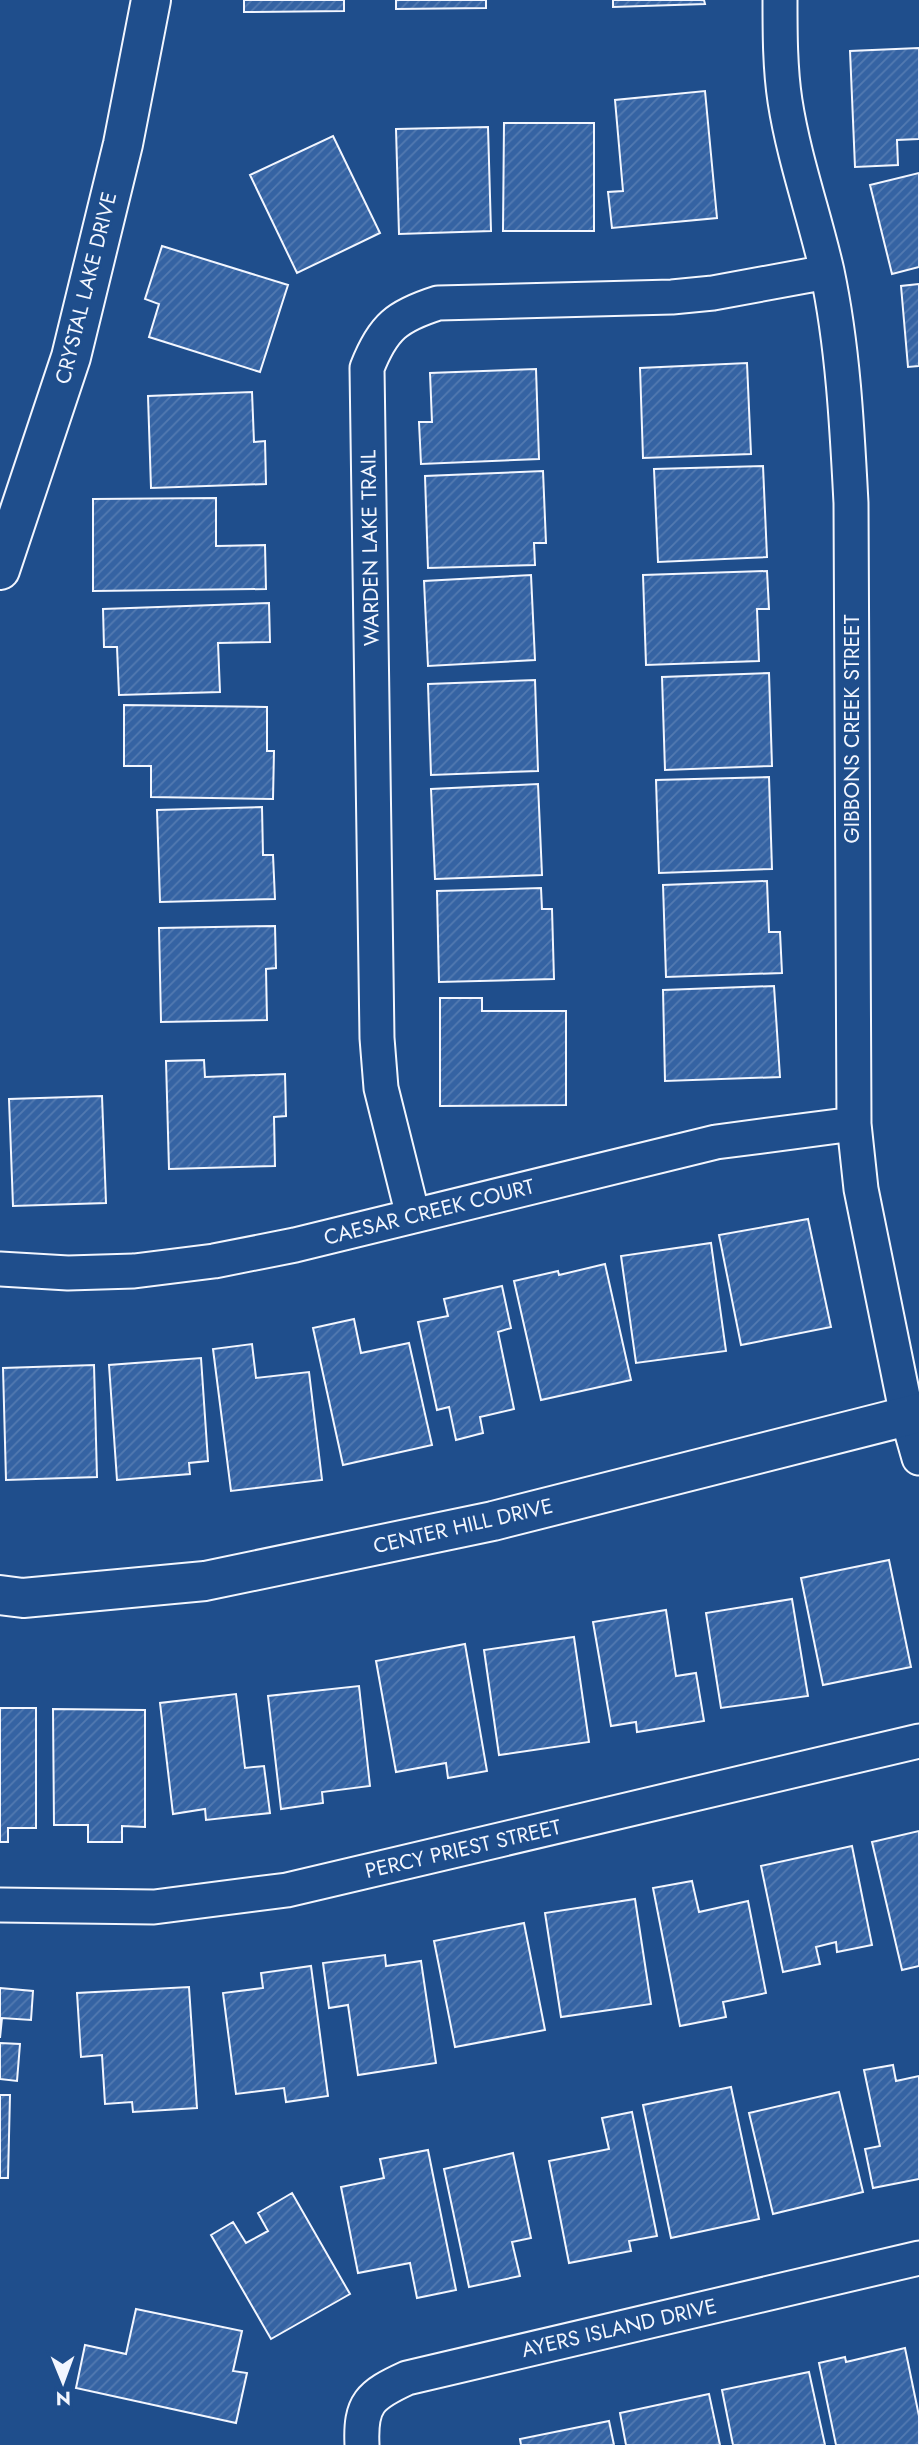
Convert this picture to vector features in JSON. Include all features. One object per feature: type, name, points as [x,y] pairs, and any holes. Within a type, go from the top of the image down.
[{"type":"street","name":"GIBBONS CREEK STREET","points":[[780,0],[784,99],[827,272],[847,416],[851,503],[854,1124],[861,1189],[913,1414],[919,1458]]},
{"type":"street","name":"CRYSTAL LAKE DRIVE","points":[[0,570],[71,357],[123,144],[144,1]]},
{"type":"street","name":"WARDEN LAKE TRAIL","points":[[413,1216],[384,1101],[377,1038],[368,368],[376,346],[390,327],[411,311],[438,303],[672,297],[713,293],[827,272]]},
{"type":"street","name":"CAESAR CREEK COURT","points":[[0,1269],[68,1273],[134,1271],[214,1261],[413,1216],[716,1142],[854,1124]]},
{"type":"street","name":"CENTER HILL DRIVE","points":[[0,1595],[23,1598],[205,1581],[494,1521],[913,1414]]},
{"type":"street","name":"PERCY PRIEST STREET","points":[[0,1905],[153,1907],[287,1890],[919,1741]]},
{"type":"street","name":"AYERS ISLAND DRIVE","points":[[362,2445],[362,2413],[379,2391],[407,2378],[919,2258]]},
{"type":"building","points":[[244,0],[344,0],[344,11],[244,12]]},
{"type":"building","points":[[396,0],[486,0],[486,8],[396,9]]},
{"type":"building","points":[[613,0],[704,0],[705,4],[613,7]]},
{"type":"building","points":[[919,48],[919,139],[897,140],[898,165],[855,167],[850,51]]},
{"type":"building","points":[[705,91],[717,218],[612,228],[608,192],[623,191],[615,100]]},
{"type":"building","points":[[504,123],[594,123],[594,231],[503,231]]},
{"type":"building","points":[[488,127],[491,231],[399,234],[396,129]]},
{"type":"building","points":[[333,136],[380,233],[297,273],[250,175]]},
{"type":"building","points":[[919,173],[919,267],[892,274],[870,185]]},
{"type":"building","points":[[162,246],[288,285],[260,372],[149,337],[159,304],[145,299]]},
{"type":"building","points":[[919,284],[919,366],[908,367],[901,286]]},
{"type":"building","points":[[747,363],[751,454],[643,458],[640,368]]},
{"type":"building","points":[[536,369],[539,459],[421,464],[419,422],[432,422],[430,373]]},
{"type":"building","points":[[252,392],[254,442],[265,441],[266,484],[151,488],[148,396]]},
{"type":"building","points":[[763,466],[767,557],[658,562],[654,469]]},
{"type":"building","points":[[543,471],[546,543],[534,543],[535,565],[428,568],[425,476]]},
{"type":"building","points":[[216,498],[216,546],[265,545],[266,589],[93,591],[93,499]]},
{"type":"building","points":[[767,571],[769,609],[757,609],[759,661],[646,665],[643,575]]},
{"type":"building","points":[[531,575],[535,660],[428,666],[424,581]]},
{"type":"building","points":[[269,603],[270,642],[218,643],[220,692],[119,695],[117,647],[104,647],[103,609]]},
{"type":"building","points":[[769,673],[772,766],[665,770],[662,677]]},
{"type":"building","points":[[535,680],[538,771],[431,775],[428,684]]},
{"type":"building","points":[[124,705],[267,707],[267,751],[274,751],[273,799],[151,797],[151,766],[124,766]]},
{"type":"building","points":[[769,777],[772,869],[659,873],[656,780]]},
{"type":"building","points":[[538,784],[542,875],[435,879],[431,789]]},
{"type":"building","points":[[262,807],[263,855],[273,855],[275,899],[160,902],[157,810]]},
{"type":"building","points":[[767,881],[769,932],[780,932],[782,973],[666,977],[663,885]]},
{"type":"building","points":[[541,888],[542,909],[552,909],[554,979],[439,982],[437,891]]},
{"type":"building","points":[[275,926],[276,968],[266,969],[267,1020],[161,1022],[159,928]]},
{"type":"building","points":[[774,986],[780,1077],[665,1081],[663,990]]},
{"type":"building","points":[[440,998],[482,998],[482,1011],[566,1011],[566,1105],[440,1106]]},
{"type":"building","points":[[204,1060],[205,1077],[285,1074],[286,1116],[274,1117],[275,1166],[169,1169],[166,1061]]},
{"type":"building","points":[[102,1096],[106,1203],[13,1206],[9,1099]]},
{"type":"building","points":[[808,1219],[831,1327],[741,1345],[719,1235]]},
{"type":"building","points":[[711,1243],[726,1351],[636,1363],[621,1256]]},
{"type":"building","points":[[605,1264],[631,1380],[541,1400],[514,1281],[558,1271],[559,1275]]},
{"type":"building","points":[[502,1286],[511,1328],[498,1332],[514,1409],[480,1417],[483,1433],[456,1440],[449,1407],[437,1410],[418,1322],[448,1316],[444,1299]]},
{"type":"building","points":[[354,1319],[361,1353],[409,1343],[432,1445],[343,1465],[313,1328]]},
{"type":"building","points":[[252,1344],[256,1378],[309,1372],[322,1480],[231,1491],[213,1349]]},
{"type":"building","points":[[201,1358],[208,1461],[189,1463],[190,1474],[117,1480],[109,1365]]},
{"type":"building","points":[[94,1365],[97,1477],[6,1480],[3,1368]]},
{"type":"building","points":[[889,1560],[911,1667],[823,1685],[801,1578]]},
{"type":"building","points":[[792,1599],[808,1696],[721,1708],[706,1613]]},
{"type":"building","points":[[666,1610],[676,1676],[696,1673],[704,1721],[637,1732],[636,1722],[611,1726],[593,1622]]},
{"type":"building","points":[[574,1637],[589,1742],[499,1755],[484,1650]]},
{"type":"building","points":[[465,1644],[487,1771],[448,1778],[446,1763],[396,1772],[376,1661]]},
{"type":"building","points":[[359,1686],[370,1786],[322,1792],[323,1803],[281,1809],[268,1696]]},
{"type":"building","points":[[236,1694],[245,1768],[264,1766],[270,1813],[206,1820],[205,1809],[173,1814],[160,1703]]},
{"type":"building","points":[[0,1708],[36,1708],[36,1828],[8,1828],[8,1842],[0,1842]]},
{"type":"building","points":[[53,1709],[145,1710],[145,1827],[122,1826],[122,1842],[88,1842],[88,1825],[54,1825]]},
{"type":"building","points":[[919,1831],[919,1966],[902,1970],[872,1842]]},
{"type":"building","points":[[852,1846],[872,1945],[837,1952],[836,1942],[816,1947],[820,1964],[783,1972],[761,1866]]},
{"type":"building","points":[[692,1881],[699,1912],[748,1901],[766,1993],[723,2002],[726,2017],[680,2026],[653,1888]]},
{"type":"building","points":[[635,1899],[651,2004],[561,2017],[545,1913]]},
{"type":"building","points":[[524,1923],[545,2030],[455,2047],[434,1941]]},
{"type":"building","points":[[385,1955],[386,1966],[421,1961],[436,2063],[358,2075],[348,2005],[329,2008],[323,1963]]},
{"type":"building","points":[[311,1966],[328,2096],[286,2102],[284,2088],[236,2094],[223,1993],[263,1988],[261,1973]]},
{"type":"building","points":[[189,1987],[197,2108],[133,2112],[132,2102],[105,2104],[102,2055],[81,2057],[77,1993]]},
{"type":"building","points":[[0,1988],[33,1991],[31,2020],[2,2018],[0,2038]]},
{"type":"building","points":[[0,2043],[20,2044],[17,2081],[0,2079]]},
{"type":"building","points":[[893,2065],[896,2081],[919,2076],[919,2179],[873,2188],[865,2149],[880,2146],[864,2070]]},
{"type":"building","points":[[731,2087],[759,2219],[671,2238],[643,2105]]},
{"type":"building","points":[[839,2092],[863,2192],[773,2214],[749,2113]]},
{"type":"building","points":[[0,2095],[10,2095],[8,2178],[0,2178]]},
{"type":"building","points":[[632,2112],[657,2236],[629,2241],[631,2251],[569,2263],[549,2161],[609,2149],[602,2118]]},
{"type":"building","points":[[428,2150],[456,2290],[417,2298],[410,2263],[358,2273],[341,2187],[384,2178],[380,2159]]},
{"type":"building","points":[[513,2153],[531,2238],[512,2242],[520,2276],[469,2287],[444,2169]]},
{"type":"building","points":[[292,2193],[350,2294],[271,2339],[211,2235],[233,2222],[246,2243],[268,2231],[258,2213]]},
{"type":"building","points":[[136,2309],[242,2331],[233,2371],[247,2373],[236,2423],[76,2388],[85,2345],[126,2354]]},
{"type":"building","points":[[905,2348],[919,2416],[919,2445],[836,2445],[819,2363],[845,2357],[846,2362]]},
{"type":"building","points":[[809,2372],[825,2445],[733,2445],[722,2390]]},
{"type":"building","points":[[709,2394],[720,2445],[626,2445],[620,2413]]},
{"type":"building","points":[[609,2421],[614,2445],[521,2445],[520,2439]]}]
